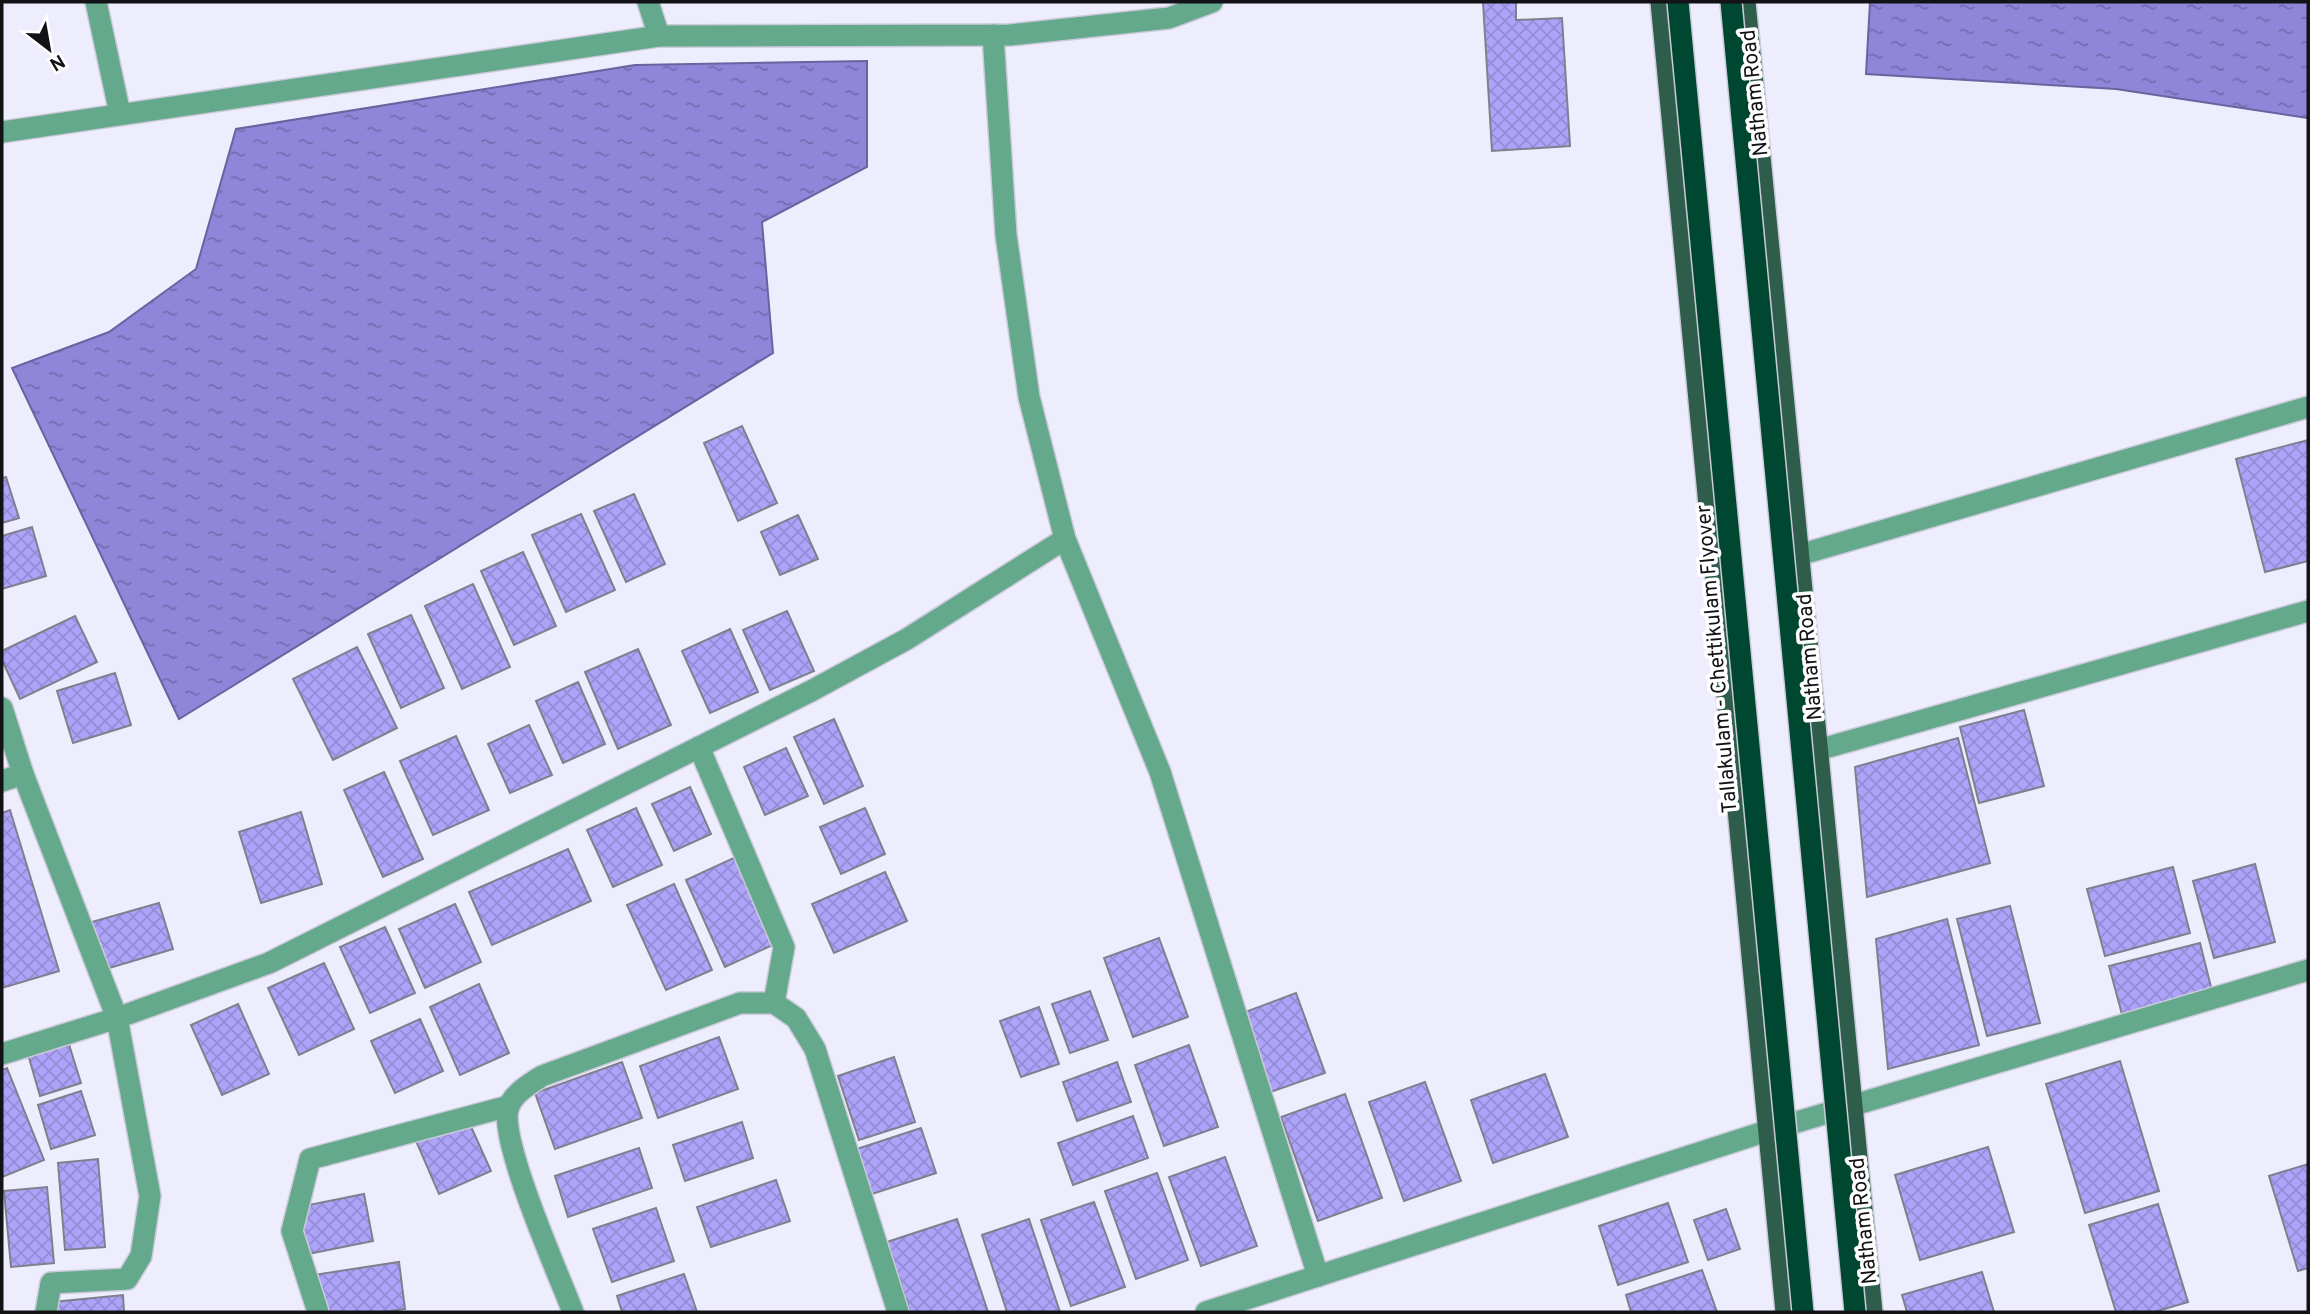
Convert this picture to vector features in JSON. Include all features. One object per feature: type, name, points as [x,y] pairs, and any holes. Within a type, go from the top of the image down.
[{"type":"highway","name":"Tallakulam - Chettikulam Flyover","points":[[1678,2],[1803,1312]]},
{"type":"highway","points":[[1731,2],[1855,1312]]},
{"type":"main road","points":[[1661,2],[1786,1312]]},
{"type":"main road","name":"Natham Road","points":[[1745,2],[1872,1312]]},
{"type":"street","points":[[96,2],[120,114]]},
{"type":"street","points":[[648,2],[659,36]]},
{"type":"street","points":[[2,132],[659,36],[993,35],[1169,18],[1212,2]]},
{"type":"street","points":[[993,35],[1006,234],[1029,397],[1065,539],[1160,772],[1318,1276]]},
{"type":"street","points":[[1799,555],[2308,407]]},
{"type":"street","points":[[2,1054],[117,1018],[269,963],[699,747],[906,639],[1065,539]]},
{"type":"street","points":[[1818,750],[2308,611]]},
{"type":"street","points":[[2,709],[23,774],[117,1018],[150,1196],[141,1256],[127,1279],[51,1283],[46,1312]]},
{"type":"street","points":[[699,747],[784,947],[774,1003]]},
{"type":"street","points":[[2,781],[23,774]]},
{"type":"street","points":[[1206,1312],[1770,1130],[1852,1108],[2308,970]]},
{"type":"street","points":[[573,1312],[515,1158],[506,1123],[509,1106],[522,1089],[542,1076],[740,1003],[774,1003],[796,1018],[816,1049],[898,1312]]},
{"type":"street","points":[[318,1312],[292,1231],[310,1159],[509,1106]]},
{"type":"water","points":[[1870,2],[2308,2],[2308,118],[2116,89],[1866,74]]},
{"type":"water","points":[[867,61],[867,167],[762,222],[773,353],[179,719],[12,368],[109,332],[196,269],[236,129],[635,65]]},
{"type":"building","points":[[1483,2],[1516,2],[1516,20],[1562,18],[1570,146],[1492,151]]},
{"type":"building","points":[[742,426],[777,503],[738,521],[704,443]]},
{"type":"building","points":[[2308,440],[2308,561],[2265,572],[2236,459]]},
{"type":"building","points":[[6,477],[19,518],[2,523],[2,478]]},
{"type":"building","points":[[634,494],[665,564],[626,582],[594,511]]},
{"type":"building","points":[[581,514],[615,590],[566,612],[532,535]]},
{"type":"building","points":[[798,515],[818,559],[780,575],[761,532]]},
{"type":"building","points":[[32,527],[46,576],[2,589],[2,536]]},
{"type":"building","points":[[523,552],[556,626],[514,645],[481,571]]},
{"type":"building","points":[[473,584],[510,667],[462,689],[425,606]]},
{"type":"building","points":[[787,611],[814,671],[770,690],[743,630]]},
{"type":"building","points":[[411,615],[444,688],[401,708],[368,634]]},
{"type":"building","points":[[75,616],[97,662],[20,699],[2,660],[2,651]]},
{"type":"building","points":[[730,629],[758,692],[710,713],[682,651]]},
{"type":"building","points":[[357,647],[397,728],[333,760],[293,679]]},
{"type":"building","points":[[638,649],[671,725],[618,749],[585,672]]},
{"type":"building","points":[[115,673],[131,725],[73,743],[57,691]]},
{"type":"building","points":[[578,682],[605,744],[563,763],[536,701]]},
{"type":"building","points":[[2024,710],[2044,786],[1979,803],[1960,727]]},
{"type":"building","points":[[834,719],[863,786],[824,804],[794,737]]},
{"type":"building","points":[[529,725],[552,775],[510,793],[488,744]]},
{"type":"building","points":[[456,736],[489,810],[433,835],[400,761]]},
{"type":"building","points":[[1958,738],[1990,863],[1867,897],[1855,767]]},
{"type":"building","points":[[786,748],[808,796],[765,815],[744,767]]},
{"type":"building","points":[[384,772],[423,859],[383,877],[344,790]]},
{"type":"building","points":[[690,787],[711,834],[674,851],[652,804]]},
{"type":"building","points":[[636,808],[662,865],[613,887],[587,830]]},
{"type":"building","points":[[865,808],[885,854],[841,874],[820,827]]},
{"type":"building","points":[[10,810],[59,971],[2,988],[2,813]]},
{"type":"building","points":[[301,812],[322,884],[261,903],[239,832]]},
{"type":"building","points":[[568,849],[591,901],[492,945],[469,892]]},
{"type":"building","points":[[738,856],[777,943],[725,967],[686,880]]},
{"type":"building","points":[[2255,864],[2275,942],[2214,958],[2193,881]]},
{"type":"building","points":[[2173,867],[2190,933],[2105,956],[2087,889]]},
{"type":"building","points":[[885,872],[907,921],[834,953],[812,904]]},
{"type":"building","points":[[674,884],[712,970],[666,990],[627,905]]},
{"type":"building","points":[[159,903],[173,949],[106,969],[92,922]]},
{"type":"building","points":[[455,904],[481,962],[425,988],[399,929]]},
{"type":"building","points":[[2010,906],[2040,1023],[1987,1036],[1957,919]]},
{"type":"building","points":[[1947,919],[1979,1045],[1888,1069],[1876,939]]},
{"type":"building","points":[[385,927],[415,993],[370,1013],[340,947]]},
{"type":"building","points":[[1159,938],[1188,1017],[1133,1037],[1104,958]]},
{"type":"building","points":[[2200,943],[2213,995],[2123,1018],[2109,966]]},
{"type":"building","points":[[324,963],[354,1029],[299,1055],[268,988]]},
{"type":"building","points":[[479,984],[509,1053],[460,1075],[430,1007]]},
{"type":"building","points":[[1090,991],[1108,1040],[1070,1053],[1052,1004]]},
{"type":"building","points":[[1296,993],[1325,1073],[1268,1093],[1240,1014]]},
{"type":"building","points":[[238,1004],[269,1074],[222,1095],[191,1025]]},
{"type":"building","points":[[1039,1007],[1059,1064],[1021,1077],[1000,1021]]},
{"type":"building","points":[[420,1019],[443,1071],[395,1093],[371,1041]]},
{"type":"building","points":[[719,1037],[738,1089],[658,1118],[640,1066]]},
{"type":"building","points":[[67,1038],[81,1083],[40,1096],[27,1051]]},
{"type":"building","points":[[1189,1045],[1218,1127],[1164,1146],[1135,1065]]},
{"type":"building","points":[[894,1057],[915,1122],[859,1140],[838,1076]]},
{"type":"building","points":[[2120,1061],[2159,1191],[2085,1213],[2046,1084]]},
{"type":"building","points":[[622,1062],[642,1118],[555,1149],[535,1093]]},
{"type":"building","points":[[1117,1062],[1131,1102],[1077,1121],[1063,1082]]},
{"type":"building","points":[[7,1068],[44,1160],[2,1177],[2,1070]]},
{"type":"building","points":[[1545,1074],[1568,1137],[1493,1163],[1471,1100]]},
{"type":"building","points":[[1425,1082],[1461,1181],[1404,1201],[1369,1102]]},
{"type":"building","points":[[81,1091],[95,1135],[51,1149],[38,1105]]},
{"type":"building","points":[[1345,1094],[1382,1198],[1318,1221],[1281,1117]]},
{"type":"building","points":[[464,1111],[491,1171],[439,1194],[413,1134]]},
{"type":"building","points":[[1133,1116],[1148,1158],[1073,1185],[1058,1143]]},
{"type":"building","points":[[742,1122],[753,1158],[685,1181],[673,1145]]},
{"type":"building","points":[[921,1128],[936,1173],[869,1195],[854,1150]]},
{"type":"building","points":[[1988,1147],[2014,1232],[1920,1260],[1895,1175]]},
{"type":"building","points":[[639,1148],[652,1188],[568,1217],[555,1176]]},
{"type":"building","points":[[1225,1157],[1257,1246],[1201,1266],[1169,1177]]},
{"type":"building","points":[[98,1159],[105,1247],[65,1250],[58,1163]]},
{"type":"building","points":[[2308,1164],[2308,1268],[2298,1271],[2269,1176]]},
{"type":"building","points":[[1157,1173],[1188,1260],[1136,1279],[1105,1191]]},
{"type":"building","points":[[776,1180],[790,1221],[711,1247],[697,1207]]},
{"type":"building","points":[[47,1187],[54,1263],[11,1267],[4,1191]]},
{"type":"building","points":[[364,1194],[373,1241],[303,1255],[294,1208]]},
{"type":"building","points":[[1094,1202],[1125,1287],[1071,1306],[1041,1220]]},
{"type":"building","points":[[1668,1203],[1688,1262],[1618,1285],[1599,1226]]},
{"type":"building","points":[[2158,1204],[2188,1302],[2154,1312],[2116,1312],[2089,1225]]},
{"type":"building","points":[[656,1208],[674,1261],[612,1282],[593,1229]]},
{"type":"building","points":[[1726,1209],[1740,1249],[1708,1260],[1694,1220]]},
{"type":"building","points":[[957,1219],[988,1312],[910,1312],[887,1242]]},
{"type":"building","points":[[1029,1219],[1060,1312],[1007,1312],[982,1235]]},
{"type":"building","points":[[399,1262],[405,1309],[383,1312],[313,1312],[307,1276]]},
{"type":"building","points":[[1702,1270],[1717,1312],[1631,1312],[1626,1295]]},
{"type":"building","points":[[1982,1272],[1994,1312],[1907,1312],[1902,1295]]},
{"type":"building","points":[[684,1274],[697,1312],[622,1312],[617,1296]]},
{"type":"building","points":[[123,1295],[124,1312],[54,1312],[53,1302]]}]
